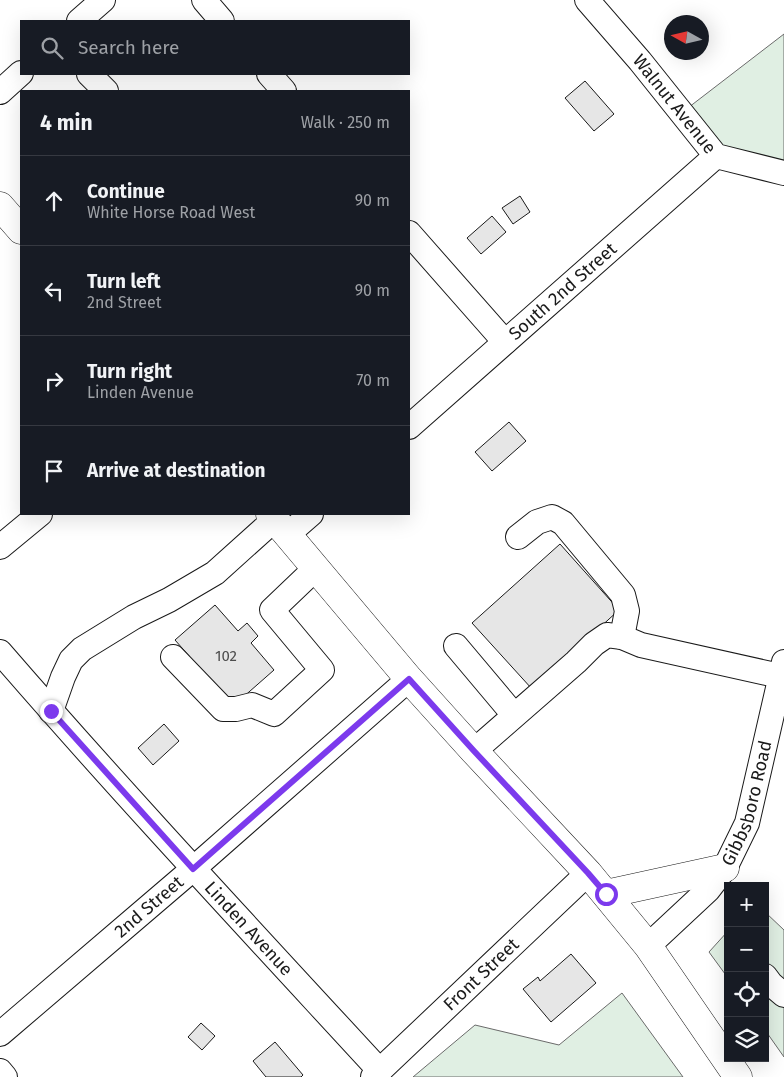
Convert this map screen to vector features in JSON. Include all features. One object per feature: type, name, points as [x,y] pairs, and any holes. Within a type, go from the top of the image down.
[{"type":"main road","points":[[0,206],[20,229]]},
{"type":"main road","points":[[277,522],[409,679],[606,894],[648,946],[738,1077]]},
{"type":"main road","points":[[606,894],[727,877]]},
{"type":"street","points":[[81,20],[103,0]]},
{"type":"street","points":[[204,0],[221,20]]},
{"type":"street","name":"Walnut Avenue","points":[[587,0],[640,61],[716,156],[784,173]]},
{"type":"street","points":[[0,92],[20,74]]},
{"type":"street","points":[[270,75],[283,90]]},
{"type":"street","name":"South 2nd Street","points":[[410,426],[716,156]]},
{"type":"street","points":[[410,233],[505,342]]},
{"type":"street","points":[[0,548],[39,515]]},
{"type":"street","points":[[51,711],[71,660],[82,649],[134,617],[169,600],[215,573],[277,522],[307,515]]},
{"type":"street","points":[[518,537],[537,522],[552,516],[563,523],[623,595],[627,611],[622,637]]},
{"type":"street","points":[[173,657],[223,710],[252,706],[274,714],[322,670],[272,610],[316,568]]},
{"type":"street","points":[[474,751],[594,644],[607,635],[622,637],[640,645],[782,668]]},
{"type":"street","points":[[456,646],[514,715]]},
{"type":"street","name":"Linden Avenue","points":[[0,652],[376,1074]]},
{"type":"street","name":"Gibbsboro Road","points":[[648,946],[708,890],[727,877],[747,823],[782,668]]},
{"type":"street","name":"2nd Street","points":[[0,1034],[193,869],[409,679]]},
{"type":"street","name":"Front Street","points":[[376,1074],[588,873]]},
{"type":"street","points":[[769,981],[784,995]]},
{"type":"street","points":[[0,1071],[5,1077]]},
{"type":"green space","points":[[784,34],[784,173],[727,159],[680,114]]},
{"type":"green space","points":[[769,916],[784,930],[784,1057],[769,1036]]},
{"type":"green space","points":[[724,935],[724,973],[709,952]]},
{"type":"green space","points":[[622,993],[683,1077],[413,1077],[475,1025],[559,1045]]},
{"type":"building","points":[[585,81],[614,114],[594,131],[565,98]]},
{"type":"building","points":[[520,196],[530,212],[513,224],[502,208]]},
{"type":"building","points":[[492,216],[506,232],[481,254],[467,238]]},
{"type":"building","points":[[509,422],[526,441],[492,471],[475,452]]},
{"type":"building","points":[[560,544],[619,610],[532,689],[472,623]]},
{"type":"building","points":[[215,605],[238,631],[247,623],[258,636],[251,643],[274,670],[233,706],[175,640]]},
{"type":"building","points":[[164,724],[179,741],[153,765],[138,748]]},
{"type":"building","points":[[571,954],[596,983],[551,1022],[523,989],[538,977],[540,981]]},
{"type":"building","points":[[201,1023],[215,1036],[202,1050],[188,1037]]},
{"type":"building","points":[[275,1042],[303,1075],[301,1077],[266,1077],[253,1061]]},
{"type":"route","points":[[51,711],[193,869],[409,679],[606,894]]}]
